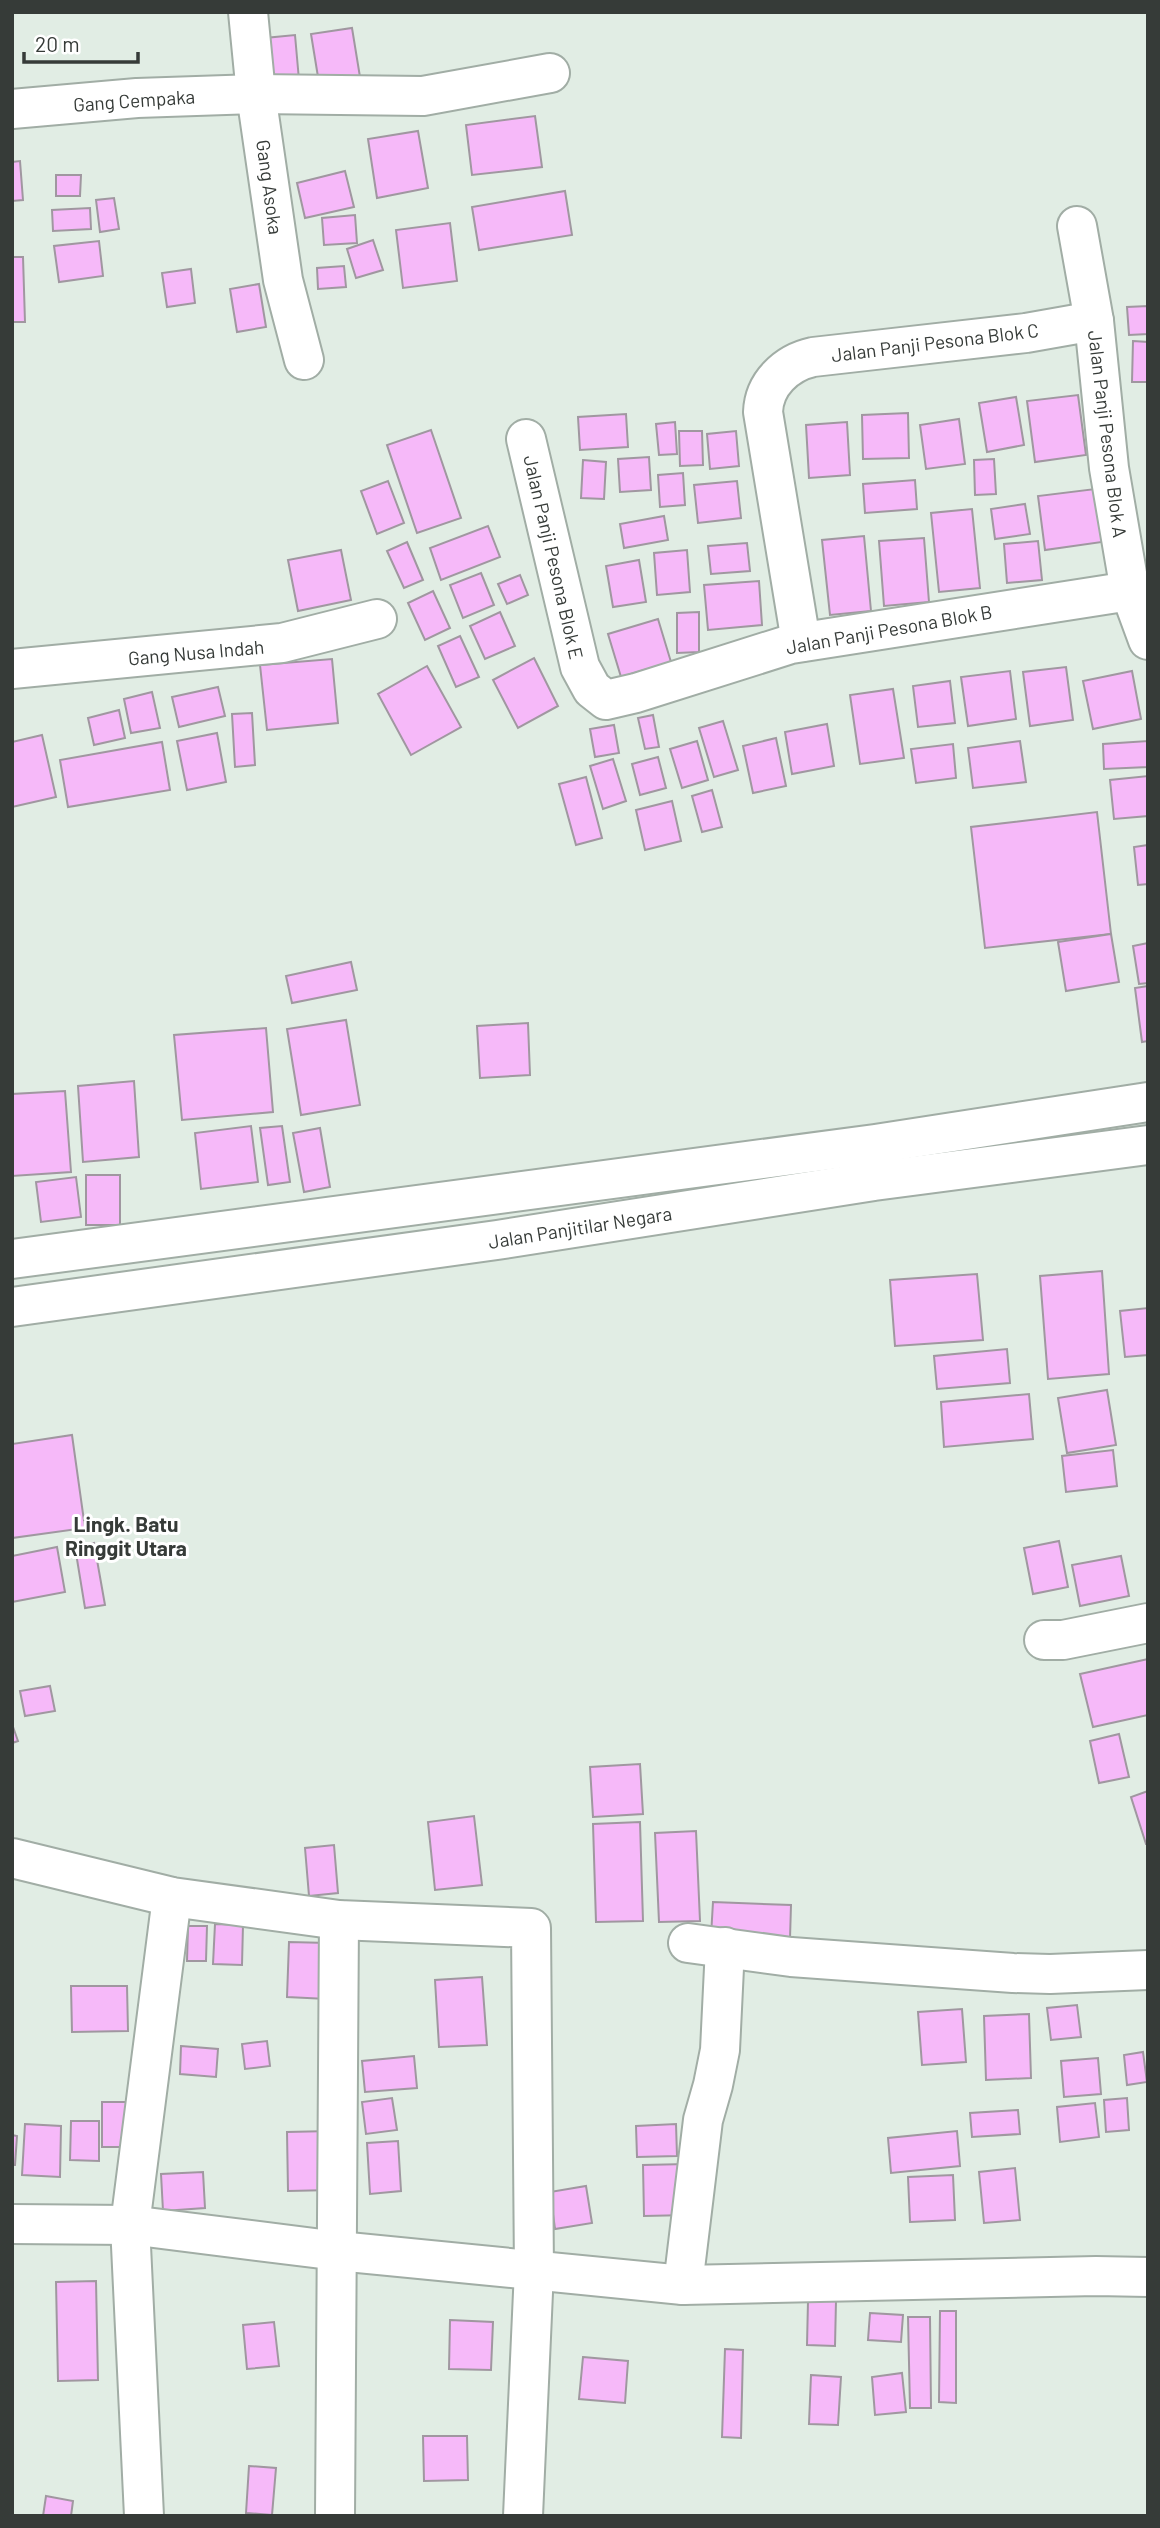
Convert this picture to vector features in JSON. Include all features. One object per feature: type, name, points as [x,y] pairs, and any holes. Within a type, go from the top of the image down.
[{"type":"street","name":"Gang Asoka","points":[[248,12],[256,94],[283,280],[304,360]]},
{"type":"street","name":"Gang Cempaka","points":[[12,109],[137,99],[256,94],[423,96],[550,73]]},
{"type":"street","name":"Jalan Panji Pesona Blok A","points":[[1077,226],[1094,321],[1110,468],[1130,592],[1148,640]]},
{"type":"street","name":"Jalan Panji Pesona Blok C","points":[[801,642],[763,412],[771,382],[796,363],[813,357],[1026,332],[1094,321]]},
{"type":"street","name":"Jalan Panji Pesona Blok E","points":[[526,439],[580,667],[593,689],[606,699],[613,698]]},
{"type":"street","name":"Jalan Panji Pesona Blok B","points":[[613,698],[801,642],[1130,592]]},
{"type":"street","name":"Gang Nusa Indah","points":[[12,669],[282,643],[377,619]]},
{"type":"street","points":[[12,1259],[862,1146],[1148,1102]]},
{"type":"street","name":"Jalan Panjitilar Negara","points":[[12,1307],[497,1240],[874,1181],[1148,1145]]},
{"type":"street","points":[[1044,1640],[1063,1640],[1148,1623]]},
{"type":"street","points":[[12,1858],[172,1898],[339,1920],[531,1928],[534,2270],[523,2516]]},
{"type":"street","points":[[144,2516],[130,2225],[172,1898]]},
{"type":"street","points":[[335,2516],[339,1920]]},
{"type":"street","points":[[683,2285],[703,2120],[720,2049],[706,1945],[791,1958],[1013,1973],[1050,1975],[1148,1970]]},
{"type":"street","points":[[12,2224],[130,2225],[338,2251],[683,2285],[1148,2277]]},
{"type":"building","points":[[352,28],[360,77],[319,83],[311,34]]},
{"type":"building","points":[[295,35],[299,80],[269,83],[265,38]]},
{"type":"building","points":[[535,116],[542,167],[472,175],[466,125]]},
{"type":"building","points":[[418,131],[428,188],[377,198],[368,139]]},
{"type":"building","points":[[20,161],[23,200],[12,201],[12,162]]},
{"type":"building","points":[[345,171],[354,207],[305,218],[297,183]]},
{"type":"building","points":[[56,175],[81,175],[80,196],[56,196]]},
{"type":"building","points":[[565,191],[572,235],[479,250],[472,207]]},
{"type":"building","points":[[114,198],[119,229],[100,232],[96,200]]},
{"type":"building","points":[[90,208],[91,229],[53,231],[52,210]]},
{"type":"building","points":[[355,215],[357,243],[324,245],[322,218]]},
{"type":"building","points":[[450,223],[457,281],[403,288],[396,230]]},
{"type":"building","points":[[373,240],[383,270],[356,278],[347,249]]},
{"type":"building","points":[[99,241],[103,276],[59,282],[54,246]]},
{"type":"building","points":[[12,257],[23,257],[25,322],[12,322]]},
{"type":"building","points":[[344,266],[346,287],[318,289],[317,268]]},
{"type":"building","points":[[191,269],[195,303],[167,307],[162,273]]},
{"type":"building","points":[[259,284],[266,327],[237,332],[230,289]]},
{"type":"building","points":[[1148,306],[1148,334],[1129,335],[1127,307]]},
{"type":"building","points":[[1133,341],[1148,342],[1148,382],[1132,382]]},
{"type":"building","points":[[1078,395],[1086,455],[1035,462],[1027,401]]},
{"type":"building","points":[[1016,397],[1024,445],[987,452],[979,403]]},
{"type":"building","points":[[908,413],[909,458],[863,459],[862,415]]},
{"type":"building","points":[[626,414],[628,447],[580,450],[578,417]]},
{"type":"building","points":[[959,419],[965,464],[926,469],[920,425]]},
{"type":"building","points":[[675,422],[677,454],[659,455],[656,424]]},
{"type":"building","points":[[847,422],[850,475],[809,478],[806,425]]},
{"type":"building","points":[[431,430],[461,518],[417,533],[387,445]]},
{"type":"building","points":[[679,431],[702,431],[703,465],[680,466]]},
{"type":"building","points":[[736,431],[739,466],[710,469],[707,434]]},
{"type":"building","points":[[649,457],[651,490],[620,492],[618,459]]},
{"type":"building","points":[[994,459],[996,494],[975,495],[974,460]]},
{"type":"building","points":[[583,460],[606,462],[604,499],[581,498]]},
{"type":"building","points":[[683,473],[685,505],[660,507],[658,475]]},
{"type":"building","points":[[915,480],[917,509],[865,513],[863,484]]},
{"type":"building","points":[[388,481],[404,523],[377,534],[361,491]]},
{"type":"building","points":[[737,481],[741,518],[698,523],[694,485]]},
{"type":"building","points":[[1095,489],[1102,542],[1045,550],[1038,496]]},
{"type":"building","points":[[1025,504],[1030,534],[995,539],[991,509]]},
{"type":"building","points":[[972,509],[980,588],[939,592],[931,513]]},
{"type":"building","points":[[664,516],[668,540],[624,548],[620,524]]},
{"type":"building","points":[[488,526],[500,557],[441,580],[430,548]]},
{"type":"building","points":[[864,536],[871,611],[830,615],[822,540]]},
{"type":"building","points":[[924,538],[929,602],[884,606],[879,541]]},
{"type":"building","points":[[1038,541],[1042,580],[1007,583],[1004,544]]},
{"type":"building","points":[[407,542],[423,580],[404,588],[387,551]]},
{"type":"building","points":[[747,543],[750,571],[711,574],[708,546]]},
{"type":"building","points":[[341,550],[351,600],[298,611],[288,560]]},
{"type":"building","points":[[687,550],[690,592],[657,595],[654,553]]},
{"type":"building","points":[[639,560],[646,602],[613,607],[606,566]]},
{"type":"building","points":[[481,573],[494,605],[463,618],[450,585]]},
{"type":"building","points":[[520,575],[528,595],[507,604],[498,584]]},
{"type":"building","points":[[759,581],[762,625],[708,630],[704,585]]},
{"type":"building","points":[[433,591],[450,628],[425,640],[408,603]]},
{"type":"building","points":[[500,612],[515,646],[485,659],[470,626]]},
{"type":"building","points":[[699,612],[699,652],[677,653],[677,613]]},
{"type":"building","points":[[658,619],[671,662],[621,677],[608,634]]},
{"type":"building","points":[[460,636],[479,677],[456,687],[438,646]]},
{"type":"building","points":[[534,658],[558,706],[518,728],[493,680]]},
{"type":"building","points":[[332,659],[338,723],[267,730],[260,665]]},
{"type":"building","points":[[427,666],[461,727],[411,755],[378,694]]},
{"type":"building","points":[[1066,667],[1073,720],[1030,726],[1023,672]]},
{"type":"building","points":[[1010,671],[1016,719],[968,726],[961,677]]},
{"type":"building","points":[[1132,671],[1141,719],[1093,729],[1083,681]]},
{"type":"building","points":[[950,681],[955,723],[918,727],[913,686]]},
{"type":"building","points":[[218,687],[225,716],[179,727],[172,697]]},
{"type":"building","points":[[893,689],[904,758],[860,764],[850,695]]},
{"type":"building","points":[[152,692],[160,728],[131,733],[124,699]]},
{"type":"building","points":[[119,710],[125,738],[94,745],[88,718]]},
{"type":"building","points":[[252,713],[255,765],[235,767],[232,714]]},
{"type":"building","points":[[653,715],[659,747],[645,749],[638,718]]},
{"type":"building","points":[[723,721],[738,770],[714,777],[699,728]]},
{"type":"building","points":[[827,724],[834,766],[792,774],[785,732]]},
{"type":"building","points":[[614,725],[619,753],[595,757],[590,729]]},
{"type":"building","points":[[217,733],[226,782],[187,790],[177,741]]},
{"type":"building","points":[[42,735],[56,797],[12,807],[12,742]]},
{"type":"building","points":[[776,738],[786,786],[753,793],[743,746]]},
{"type":"building","points":[[697,741],[708,780],[682,788],[670,749]]},
{"type":"building","points":[[1020,741],[1026,782],[973,788],[968,748]]},
{"type":"building","points":[[1148,741],[1148,767],[1104,769],[1103,744]]},
{"type":"building","points":[[162,742],[170,790],[68,807],[60,760]]},
{"type":"building","points":[[953,744],[956,778],[916,783],[911,749]]},
{"type":"building","points":[[658,757],[666,788],[640,795],[632,764]]},
{"type":"building","points":[[613,759],[626,801],[603,809],[590,766]]},
{"type":"building","points":[[1148,776],[1148,816],[1114,819],[1110,780]]},
{"type":"building","points":[[586,777],[602,838],[576,845],[559,784]]},
{"type":"building","points":[[712,790],[722,827],[702,832],[692,796]]},
{"type":"building","points":[[672,801],[681,841],[645,850],[636,810]]},
{"type":"building","points":[[1097,812],[1111,934],[985,948],[971,827]]},
{"type":"building","points":[[1148,845],[1148,884],[1138,885],[1134,847]]},
{"type":"building","points":[[1111,934],[1119,982],[1066,991],[1058,942]]},
{"type":"building","points":[[1148,943],[1148,983],[1139,984],[1133,946]]},
{"type":"building","points":[[351,962],[357,990],[292,1003],[286,976]]},
{"type":"building","points":[[1148,986],[1148,1041],[1142,1042],[1135,988]]},
{"type":"building","points":[[346,1020],[360,1105],[301,1115],[287,1029]]},
{"type":"building","points":[[528,1023],[530,1075],[480,1078],[477,1026]]},
{"type":"building","points":[[266,1028],[273,1112],[182,1120],[174,1035]]},
{"type":"building","points":[[134,1081],[139,1157],[83,1162],[78,1086]]},
{"type":"building","points":[[65,1091],[71,1172],[12,1176],[12,1094]]},
{"type":"building","points":[[251,1126],[258,1182],[201,1189],[195,1133]]},
{"type":"building","points":[[282,1126],[290,1182],[268,1185],[260,1128]]},
{"type":"building","points":[[320,1128],[330,1187],[304,1192],[293,1133]]},
{"type":"building","points":[[86,1175],[120,1175],[120,1225],[86,1225]]},
{"type":"building","points":[[76,1177],[81,1217],[41,1222],[36,1182]]},
{"type":"building","points":[[1102,1271],[1109,1374],[1048,1379],[1040,1276]]},
{"type":"building","points":[[977,1274],[983,1340],[895,1346],[890,1280]]},
{"type":"building","points":[[1148,1308],[1148,1355],[1125,1357],[1120,1311]]},
{"type":"building","points":[[1007,1349],[1010,1383],[937,1389],[934,1356]]},
{"type":"building","points":[[1107,1390],[1116,1445],[1067,1453],[1058,1398]]},
{"type":"building","points":[[1029,1394],[1033,1439],[944,1447],[941,1402]]},
{"type":"building","points":[[72,1435],[85,1528],[12,1538],[12,1444]]},
{"type":"building","points":[[1113,1450],[1117,1486],[1066,1492],[1062,1456]]},
{"type":"building","points":[[1059,1541],[1068,1587],[1033,1594],[1024,1548]]},
{"type":"building","points":[[94,1543],[105,1605],[85,1608],[75,1547]]},
{"type":"building","points":[[57,1547],[65,1592],[12,1602],[12,1556]]},
{"type":"building","points":[[1121,1556],[1129,1596],[1080,1606],[1072,1565]]},
{"type":"building","points":[[1148,1659],[1148,1715],[1093,1727],[1080,1674]]},
{"type":"building","points":[[50,1686],[55,1711],[25,1716],[20,1691]]},
{"type":"building","points":[[12,1724],[18,1741],[12,1743]]},
{"type":"building","points":[[1119,1734],[1129,1777],[1099,1783],[1090,1741]]},
{"type":"building","points":[[640,1764],[643,1814],[593,1817],[590,1767]]},
{"type":"building","points":[[1148,1791],[1148,1844],[1146,1844],[1131,1797]]},
{"type":"building","points":[[474,1816],[482,1885],[435,1890],[428,1822]]},
{"type":"building","points":[[640,1822],[643,1921],[596,1922],[593,1824]]},
{"type":"building","points":[[696,1831],[700,1921],[659,1922],[655,1833]]},
{"type":"building","points":[[334,1845],[338,1893],[309,1896],[305,1848]]},
{"type":"building","points":[[713,1902],[791,1905],[790,1938],[711,1936]]},
{"type":"building","points":[[215,1924],[243,1925],[242,1965],[213,1964]]},
{"type":"building","points":[[188,1926],[207,1926],[206,1961],[187,1961]]},
{"type":"building","points":[[289,1942],[328,1943],[327,1999],[287,1997]]},
{"type":"building","points":[[482,1977],[487,2045],[439,2047],[435,1980]]},
{"type":"building","points":[[71,1986],[127,1986],[128,2031],[72,2032]]},
{"type":"building","points":[[1077,2005],[1081,2037],[1051,2040],[1047,2008]]},
{"type":"building","points":[[962,2009],[966,2062],[922,2065],[918,2012]]},
{"type":"building","points":[[1029,2014],[1031,2078],[986,2080],[984,2016]]},
{"type":"building","points":[[267,2041],[270,2066],[245,2069],[242,2044]]},
{"type":"building","points":[[181,2046],[218,2049],[216,2077],[180,2074]]},
{"type":"building","points":[[1143,2052],[1147,2082],[1127,2085],[1124,2055]]},
{"type":"building","points":[[414,2056],[417,2088],[365,2092],[362,2061]]},
{"type":"building","points":[[1098,2058],[1101,2094],[1064,2097],[1061,2061]]},
{"type":"building","points":[[392,2098],[397,2130],[366,2134],[362,2102]]},
{"type":"building","points":[[1127,2098],[1129,2130],[1106,2132],[1104,2100]]},
{"type":"building","points":[[102,2102],[135,2102],[135,2147],[102,2147]]},
{"type":"building","points":[[1095,2103],[1099,2137],[1060,2142],[1057,2107]]},
{"type":"building","points":[[1018,2110],[1020,2134],[972,2137],[970,2113]]},
{"type":"building","points":[[71,2121],[99,2121],[99,2161],[70,2160]]},
{"type":"building","points":[[25,2124],[61,2126],[60,2177],[22,2175]]},
{"type":"building","points":[[676,2124],[677,2156],[637,2157],[636,2126]]},
{"type":"building","points":[[330,2131],[332,2190],[288,2191],[287,2132]]},
{"type":"building","points":[[957,2131],[960,2166],[891,2173],[888,2138]]},
{"type":"building","points":[[12,2135],[17,2136],[15,2165],[12,2165]]},
{"type":"building","points":[[398,2141],[401,2191],[370,2194],[367,2143]]},
{"type":"building","points":[[687,2164],[689,2215],[644,2216],[643,2165]]},
{"type":"building","points":[[1015,2168],[1020,2220],[984,2223],[979,2172]]},
{"type":"building","points":[[203,2172],[205,2208],[163,2211],[161,2174]]},
{"type":"building","points":[[953,2175],[955,2220],[910,2222],[908,2177]]},
{"type":"building","points":[[586,2186],[592,2223],[555,2229],[550,2192]]},
{"type":"building","points":[[96,2281],[98,2380],[58,2381],[56,2282]]},
{"type":"building","points":[[808,2301],[836,2301],[835,2346],[807,2345]]},
{"type":"building","points":[[940,2311],[956,2311],[956,2403],[939,2402]]},
{"type":"building","points":[[870,2313],[903,2315],[901,2342],[868,2340]]},
{"type":"building","points":[[908,2317],[930,2317],[931,2408],[910,2408]]},
{"type":"building","points":[[450,2320],[493,2322],[491,2370],[449,2369]]},
{"type":"building","points":[[274,2322],[279,2366],[247,2369],[243,2325]]},
{"type":"building","points":[[725,2349],[743,2350],[741,2438],[722,2437]]},
{"type":"building","points":[[583,2357],[628,2361],[625,2403],[579,2399]]},
{"type":"building","points":[[902,2373],[906,2412],[875,2415],[872,2377]]},
{"type":"building","points":[[811,2375],[841,2377],[838,2425],[809,2424]]},
{"type":"building","points":[[423,2436],[467,2436],[468,2480],[424,2481]]},
{"type":"building","points":[[249,2466],[276,2468],[272,2515],[246,2513]]},
{"type":"building","points":[[46,2496],[73,2501],[71,2516],[43,2516]]},
{"type":"district","name":"Lingk. Batu Ringgit Utara","points":[[126,1535]]}]
